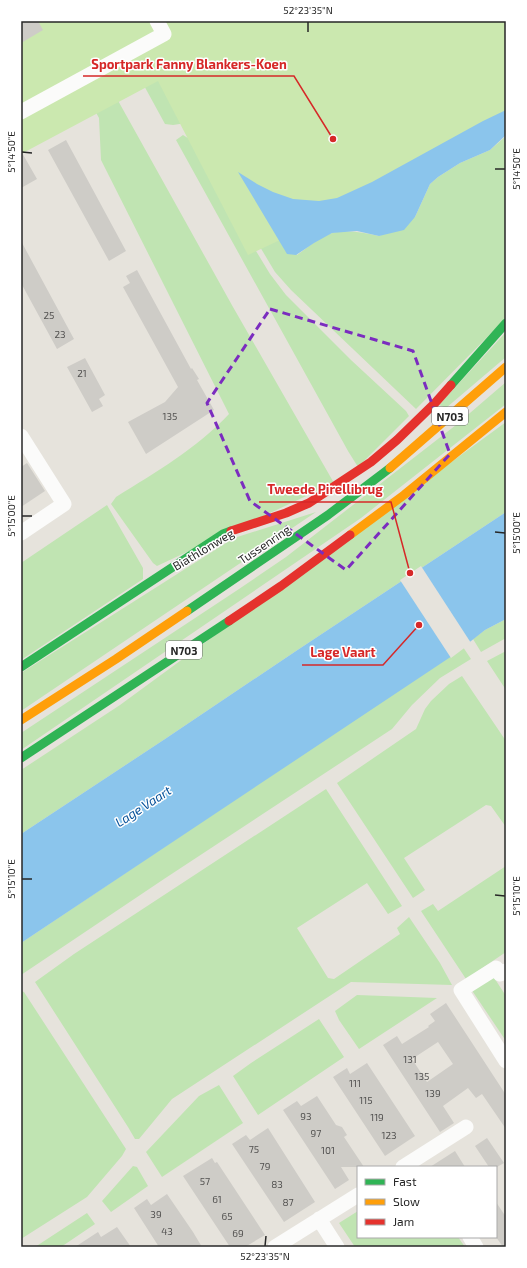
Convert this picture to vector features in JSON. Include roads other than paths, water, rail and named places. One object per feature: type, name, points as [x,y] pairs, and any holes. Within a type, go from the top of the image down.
[{"type":"main road","name":"Biathlonweg","points":[[21,667],[223,534],[246,524],[286,513],[309,503],[371,462],[397,440],[435,403],[506,323]]},
{"type":"main road","name":"Tussenring","points":[[21,720],[116,659],[328,515],[394,465],[506,367]]},
{"type":"main road","name":"N703","points":[[21,758],[281,586],[404,495],[506,412]]},
{"type":"street","points":[[21,112],[119,59],[160,28]]},
{"type":"street","points":[[21,436],[64,504],[21,532]]},
{"type":"street","points":[[504,976],[496,968],[461,990],[506,1061]]},
{"type":"street","points":[[407,1166],[421,1162],[466,1127]]},
{"type":"street","points":[[275,1247],[357,1196]]},
{"type":"street","points":[[319,1219],[337,1247]]},
{"type":"street","points":[[471,1238],[476,1247]]},
{"type":"water","points":[[506,110],[506,135],[490,150],[460,163],[430,184],[415,217],[404,230],[379,236],[357,231],[332,233],[296,255],[287,254],[238,172],[273,192],[293,199],[319,201],[337,198],[372,182]]},
{"type":"water","points":[[506,512],[506,619],[485,630],[452,656],[21,943],[21,834]]},
{"type":"place","name":"Sportpark Fanny Blankers-Koen","points":[[333,139]]},
{"type":"place","name":"Tweede Pirellibrug","points":[[410,573]]},
{"type":"place","name":"Lage Vaart","points":[[419,625]]}]
